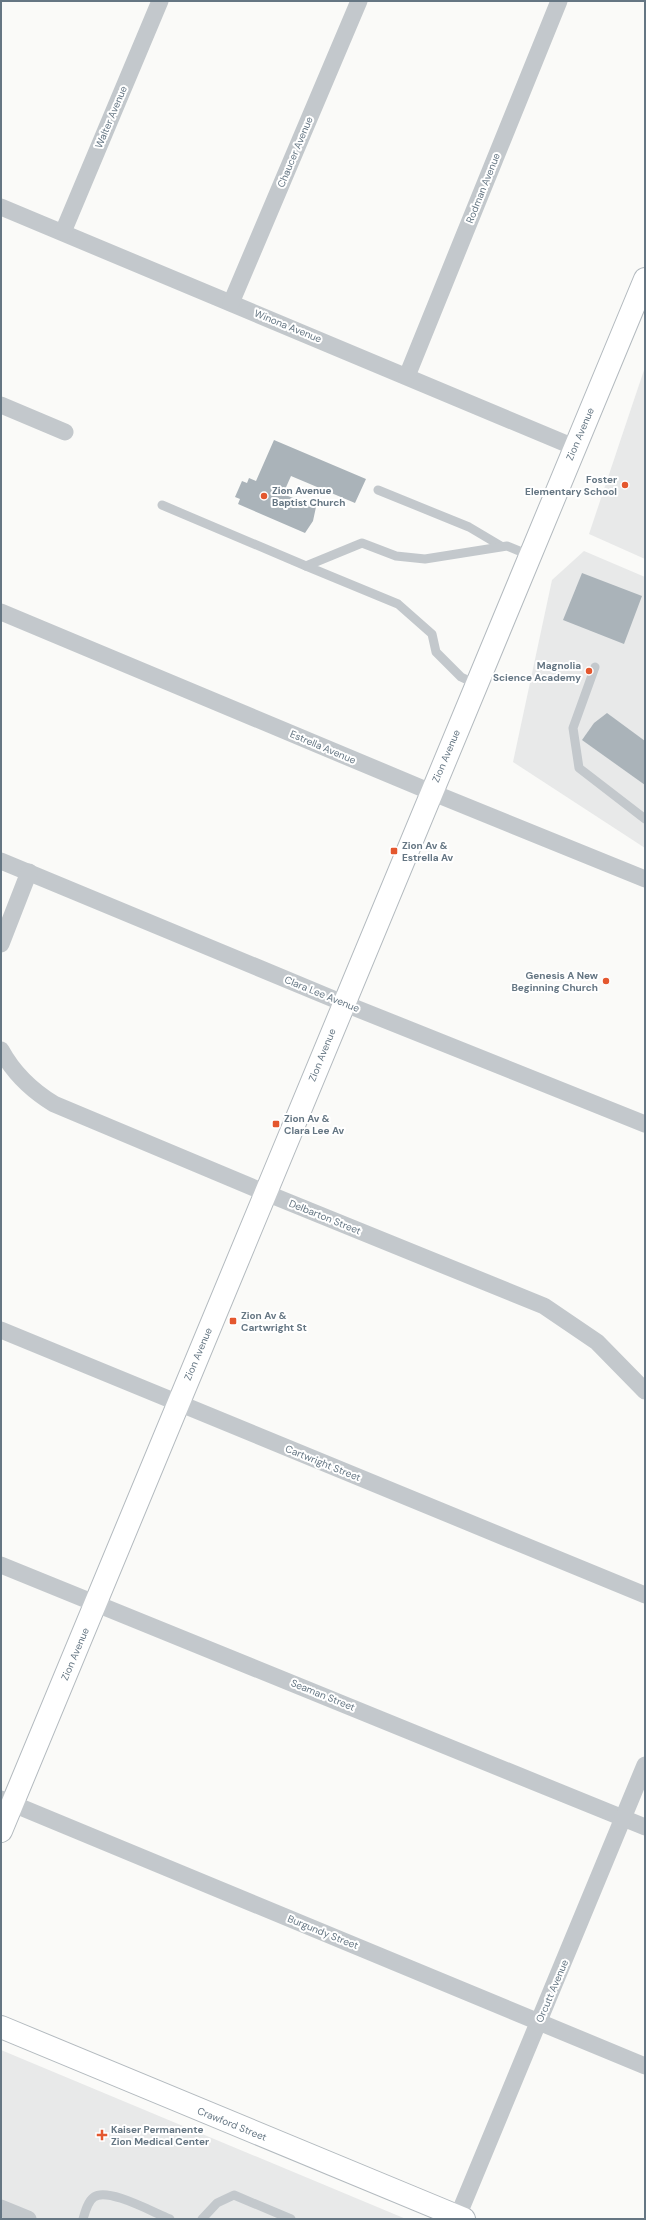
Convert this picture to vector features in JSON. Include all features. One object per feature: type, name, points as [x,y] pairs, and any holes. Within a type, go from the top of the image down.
[{"type":"main road","name":"Zion Avenue","points":[[1,1831],[7,1801],[96,1603],[177,1403],[266,1193],[343,1003],[645,280]]},
{"type":"main road","name":"Crawford Street","points":[[1,2027],[461,2218]]},
{"type":"street","name":"Walter Avenue","points":[[63,232],[160,1]]},
{"type":"street","name":"Chaucer Avenue","points":[[231,303],[359,1]]},
{"type":"street","name":"Rodman Avenue","points":[[407,376],[559,1]]},
{"type":"street","name":"Winona Avenue","points":[[1,207],[574,447]]},
{"type":"street","points":[[1,405],[65,432]]},
{"type":"street","name":"Estrella Avenue","points":[[1,612],[431,792],[645,879]]},
{"type":"street","name":"Clara Lee Avenue","points":[[1,860],[343,1003],[645,1124]]},
{"type":"street","points":[[1,944],[29,872]]},
{"type":"street","name":"Delbarton Street","points":[[1,1050],[16,1074],[28,1086],[54,1104],[266,1193],[544,1306],[597,1342],[645,1391]]},
{"type":"street","name":"Cartwright Street","points":[[1,1330],[645,1595]]},
{"type":"street","name":"Seaman Street","points":[[1,1564],[645,1826]]},
{"type":"street","name":"Orcutt Avenue","points":[[461,2218],[539,2022],[645,1765]]},
{"type":"street","name":"Burgundy Street","points":[[7,1801],[645,2066]]},
{"type":"street","points":[[1,2208],[28,2219]]},
{"type":"lane","points":[[378,490],[469,527],[501,546]]},
{"type":"lane","points":[[162,505],[398,604],[432,634],[436,652],[461,677],[476,684]]},
{"type":"lane","points":[[306,566],[362,543],[396,556],[425,559],[501,546],[507,546],[529,555]]},
{"type":"lane","points":[[594,667],[573,728],[578,768],[645,819]]},
{"type":"lane","points":[[83,2219],[90,2200],[95,2196],[104,2194],[122,2199],[170,2219]]},
{"type":"lane","points":[[202,2219],[217,2203],[234,2195],[291,2219]]},
{"type":"shaded area","name":"Foster Elementary School","points":[[645,367],[645,559],[589,534]]},
{"type":"shaded area","name":"Magnolia Science Academy","points":[[584,551],[645,577],[645,848],[513,762],[552,580]]},
{"type":"shaded area","name":"Kaiser Permanente Zion Medical Center","points":[[1,2050],[406,2219],[1,2219]]},
{"type":"building","points":[[274,440],[366,479],[355,503],[291,476],[283,494],[316,507],[313,521],[305,533],[238,504],[240,499],[235,497],[242,481],[247,483],[249,478],[256,481]]},
{"type":"building","points":[[582,573],[642,596],[624,644],[563,620]]},
{"type":"building","points":[[607,713],[645,741],[645,785],[582,740],[594,723]]},
{"type":"place","name":"Foster Elementary School","points":[[625,485]]},
{"type":"place","name":"Zion Avenue Baptist Church","points":[[264,496]]},
{"type":"place","name":"Magnolia Science Academy","points":[[589,671]]},
{"type":"place","name":"Zion Av & Estrella Av","points":[[394,851]]},
{"type":"place","name":"Genesis A New Beginning Church","points":[[606,981]]},
{"type":"place","name":"Zion Av & Clara Lee Av","points":[[276,1124]]},
{"type":"place","name":"Zion Av & Cartwright St","points":[[233,1321]]},
{"type":"place","name":"Kaiser Permanente Zion Medical Center","points":[[102,2135]]}]
